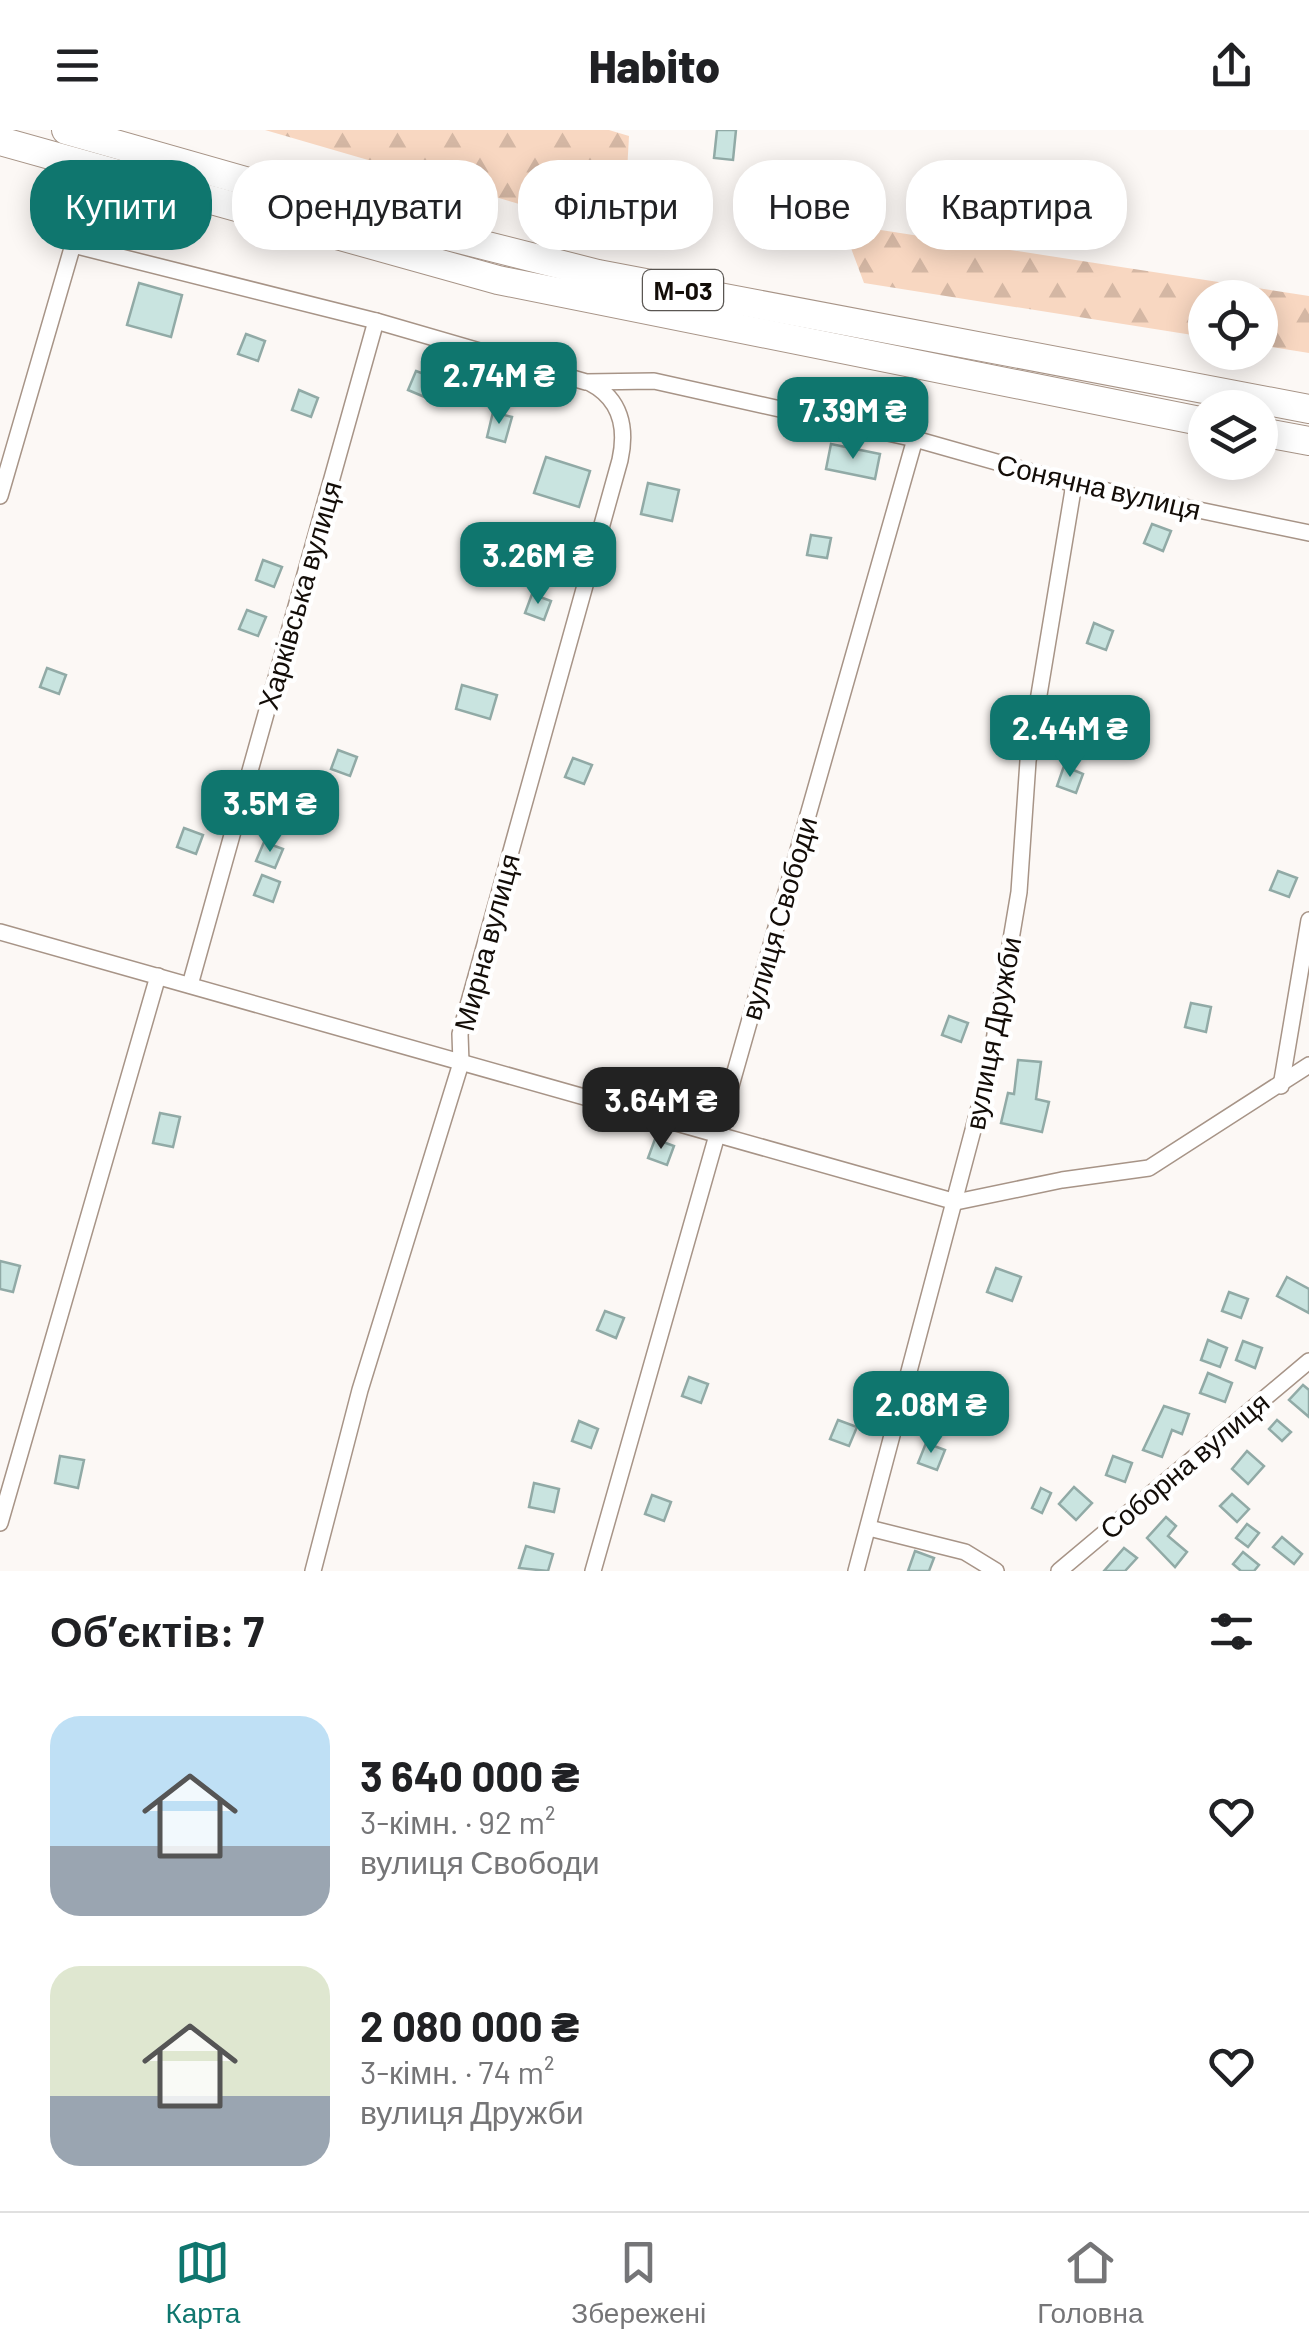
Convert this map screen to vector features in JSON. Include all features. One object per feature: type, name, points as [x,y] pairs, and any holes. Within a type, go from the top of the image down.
[{"type":"highway","name":"М-03","points":[[78,132],[372,217],[598,274],[1309,409]]},
{"type":"highway","name":"М-03","points":[[0,140],[66,160]]},
{"type":"highway","name":"М-03","points":[[212,201],[498,280],[1188,419]]},
{"type":"highway","points":[[1278,436],[1309,442]]},
{"type":"street","points":[[0,496],[72,250]]},
{"type":"street","name":"Сонячна вулиця","points":[[93,250],[376,321],[586,382],[654,382],[915,439],[1074,484],[1309,533]]},
{"type":"street","name":"Харківська вулиця","points":[[190,984],[376,321]]},
{"type":"street","name":"Мирна вулиця","points":[[313,1571],[360,1390],[461,1063],[460,1034],[623,447],[623,427],[617,408],[604,392],[586,382]]},
{"type":"street","name":"вулиця Свободи","points":[[593,1571],[915,439]]},
{"type":"street","name":"вулиця Дружби","points":[[856,1571],[988,1070],[1019,892],[1028,761],[1074,484]]},
{"type":"street","points":[[1281,1086],[1309,920]]},
{"type":"street","points":[[0,932],[956,1202],[1062,1180],[1149,1168],[1309,1065]]},
{"type":"street","points":[[0,1523],[158,976]]},
{"type":"street","name":"Соборна вулиця","points":[[1059,1571],[1309,1360]]},
{"type":"street","points":[[869,1528],[965,1552],[996,1571]]},
{"type":"green space","points":[[265,130],[609,130],[629,136],[628,160],[518,160],[518,204],[498,198],[498,160],[368,160]]},
{"type":"green space","points":[[886,231],[906,234],[906,250],[1011,250],[1205,280],[1188,280],[1188,334],[864,283],[852,250],[886,250]]},
{"type":"green space","points":[[1278,291],[1309,296],[1309,353],[1278,348]]},
{"type":"building","points":[[717,130],[736,130],[733,160],[714,158]]},
{"type":"building","points":[[139,283],[182,295],[171,337],[127,325]]},
{"type":"building","points":[[246,334],[265,341],[258,361],[238,354]]},
{"type":"building","points":[[416,371],[435,378],[427,398],[408,390]]},
{"type":"building","points":[[299,390],[318,398],[311,417],[292,410]]},
{"type":"building","points":[[493,412],[512,417],[505,442],[487,437]]},
{"type":"building","points":[[831,444],[880,454],[875,479],[826,469]]},
{"type":"building","points":[[546,457],[590,471],[579,507],[534,493]]},
{"type":"building","points":[[648,483],[679,490],[672,521],[641,514]]},
{"type":"building","points":[[1152,524],[1171,531],[1163,551],[1144,543]]},
{"type":"building","points":[[811,535],[831,538],[827,558],[807,555]]},
{"type":"building","points":[[263,560],[282,567],[274,587],[256,580]]},
{"type":"building","points":[[532,594],[551,601],[544,620],[525,613]]},
{"type":"building","points":[[247,610],[266,617],[258,636],[239,629]]},
{"type":"building","points":[[1094,623],[1113,631],[1106,650],[1087,643]]},
{"type":"building","points":[[47,668],[66,675],[59,694],[40,687]]},
{"type":"building","points":[[462,685],[497,695],[490,719],[456,709]]},
{"type":"building","points":[[338,750],[357,757],[350,776],[331,769]]},
{"type":"building","points":[[573,758],[592,765],[584,784],[565,777]]},
{"type":"building","points":[[1064,766],[1083,774],[1076,793],[1057,786]]},
{"type":"building","points":[[184,828],[203,835],[196,854],[177,847]]},
{"type":"building","points":[[264,842],[283,849],[275,868],[256,861]]},
{"type":"building","points":[[1278,871],[1297,878],[1289,897],[1270,890]]},
{"type":"building","points":[[262,875],[280,882],[273,902],[254,895]]},
{"type":"building","points":[[1191,1003],[1211,1007],[1206,1032],[1185,1027]]},
{"type":"building","points":[[949,1016],[968,1023],[961,1042],[942,1035]]},
{"type":"building","points":[[1018,1060],[1041,1062],[1036,1099],[1049,1102],[1042,1132],[1001,1123],[1008,1093],[1014,1094]]},
{"type":"building","points":[[160,1113],[180,1117],[173,1147],[153,1143]]},
{"type":"building","points":[[655,1139],[674,1146],[667,1165],[648,1158]]},
{"type":"building","points":[[0,1261],[20,1266],[13,1292],[0,1289]]},
{"type":"building","points":[[996,1268],[1021,1277],[1012,1301],[987,1292]]},
{"type":"building","points":[[1287,1277],[1309,1289],[1309,1313],[1277,1296]]},
{"type":"building","points":[[1229,1292],[1248,1299],[1241,1318],[1222,1311]]},
{"type":"building","points":[[605,1311],[624,1318],[616,1338],[597,1330]]},
{"type":"building","points":[[1208,1340],[1227,1348],[1220,1367],[1201,1360]]},
{"type":"building","points":[[1243,1341],[1262,1348],[1255,1368],[1236,1360]]},
{"type":"building","points":[[1208,1373],[1232,1383],[1225,1402],[1200,1393]]},
{"type":"building","points":[[689,1377],[708,1384],[701,1403],[682,1396]]},
{"type":"building","points":[[1303,1385],[1309,1390],[1309,1417],[1289,1400]]},
{"type":"building","points":[[1164,1406],[1189,1414],[1182,1434],[1172,1430],[1162,1457],[1143,1450]]},
{"type":"building","points":[[838,1420],[857,1427],[849,1446],[830,1439]]},
{"type":"building","points":[[1277,1420],[1291,1432],[1282,1441],[1269,1429]]},
{"type":"building","points":[[579,1421],[598,1429],[591,1448],[572,1441]]},
{"type":"building","points":[[926,1443],[945,1450],[937,1470],[918,1463]]},
{"type":"building","points":[[1247,1451],[1264,1466],[1248,1484],[1232,1469]]},
{"type":"building","points":[[60,1456],[84,1460],[78,1488],[55,1483]]},
{"type":"building","points":[[1113,1456],[1132,1463],[1125,1482],[1106,1475]]},
{"type":"building","points":[[534,1483],[559,1489],[554,1512],[529,1507]]},
{"type":"building","points":[[1074,1487],[1092,1503],[1076,1520],[1059,1504]]},
{"type":"building","points":[[1041,1488],[1051,1493],[1042,1513],[1032,1508]]},
{"type":"building","points":[[1232,1494],[1249,1509],[1237,1522],[1220,1506]]},
{"type":"building","points":[[652,1495],[671,1502],[664,1521],[645,1514]]},
{"type":"building","points":[[1166,1517],[1176,1526],[1168,1536],[1187,1552],[1175,1567],[1147,1538]]},
{"type":"building","points":[[1247,1524],[1259,1533],[1248,1547],[1236,1538]]},
{"type":"building","points":[[1282,1537],[1302,1554],[1294,1564],[1273,1547]]},
{"type":"building","points":[[526,1546],[553,1554],[548,1571],[519,1568]]},
{"type":"building","points":[[1124,1548],[1137,1558],[1125,1571],[1104,1571]]},
{"type":"building","points":[[915,1551],[934,1558],[929,1571],[908,1571]]},
{"type":"building","points":[[1243,1552],[1259,1565],[1254,1571],[1241,1571],[1233,1564]]}]
